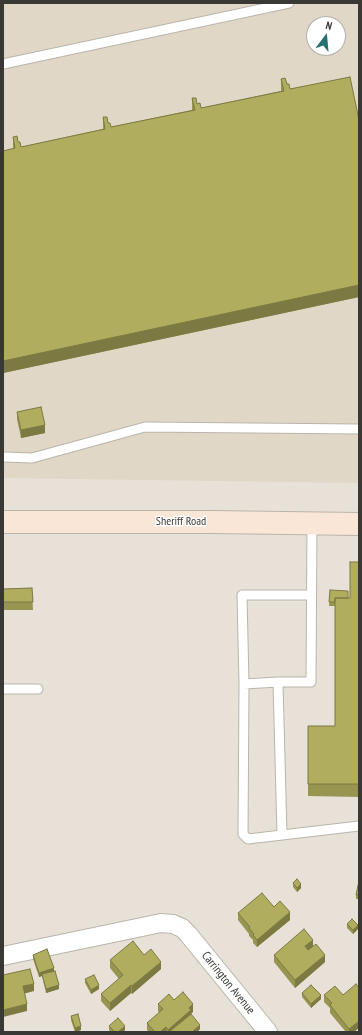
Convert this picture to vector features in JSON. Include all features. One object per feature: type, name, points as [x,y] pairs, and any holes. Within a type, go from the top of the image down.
[{"type":"main road","name":"Sheriff Road","points":[[3,522],[359,524]]},
{"type":"street","name":"Carrington Avenue","points":[[3,956],[161,923],[173,924],[182,928],[188,934],[268,1032]]},
{"type":"lane","points":[[3,64],[289,3]]},
{"type":"lane","points":[[3,457],[32,458],[145,426],[359,429]]},
{"type":"lane","points":[[244,684],[311,682],[312,524]]},
{"type":"lane","points":[[311,595],[242,595],[244,684],[243,834],[248,839],[266,838],[359,826]]},
{"type":"lane","points":[[278,682],[282,835]]},
{"type":"lane","points":[[3,689],[38,689]]},
{"type":"shaded area","points":[[3,3],[359,3],[359,483],[3,478]]},
{"type":"building","points":[[350,77],[359,120],[359,285],[3,361],[3,151],[15,148],[13,137],[17,136],[21,147],[105,129],[103,117],[107,117],[108,123],[110,123],[111,127],[195,110],[192,98],[196,98],[197,104],[200,103],[201,108],[284,91],[281,79],[285,78],[290,89]]},
{"type":"building","points":[[41,407],[45,425],[21,430],[17,412]]},
{"type":"building","points":[[350,562],[359,562],[359,784],[308,784],[308,726],[335,726],[335,598],[350,598]]},
{"type":"building","points":[[32,588],[33,602],[3,602],[3,589]]},
{"type":"building","points":[[330,590],[348,591],[348,598],[335,598],[335,602],[329,602]]},
{"type":"building","points":[[297,879],[301,884],[297,888],[293,883]]},
{"type":"building","points":[[359,881],[359,895],[356,895]]},
{"type":"building","points":[[262,893],[274,907],[280,901],[290,912],[257,940],[249,928],[250,927],[238,913]]},
{"type":"building","points":[[352,919],[358,925],[353,930],[347,924]]},
{"type":"building","points":[[304,929],[313,940],[305,946],[308,950],[316,944],[325,955],[295,980],[274,955]]},
{"type":"building","points":[[133,941],[144,955],[151,949],[161,962],[110,1003],[101,994],[123,975],[110,960]]},
{"type":"building","points":[[47,949],[54,968],[39,973],[33,955]]},
{"type":"building","points":[[30,969],[34,984],[23,986],[27,1004],[3,1010],[3,975]]},
{"type":"building","points":[[55,971],[59,985],[46,989],[42,974]]},
{"type":"building","points":[[94,975],[99,985],[91,990],[85,979]]},
{"type":"building","points":[[356,984],[359,988],[359,1021],[349,1029],[330,1005],[332,1003],[324,995],[335,986],[343,995]]},
{"type":"building","points":[[311,985],[321,995],[311,1004],[302,993]]},
{"type":"building","points":[[183,992],[193,1004],[189,1008],[191,1010],[168,1030],[166,1027],[160,1032],[155,1032],[147,1023],[163,1009],[158,1004],[169,994],[174,1000]]},
{"type":"building","points":[[78,1014],[81,1026],[75,1028],[71,1016]]},
{"type":"building","points":[[191,1014],[200,1025],[192,1032],[169,1032]]},
{"type":"building","points":[[118,1018],[125,1026],[118,1032],[115,1032],[109,1026]]}]
